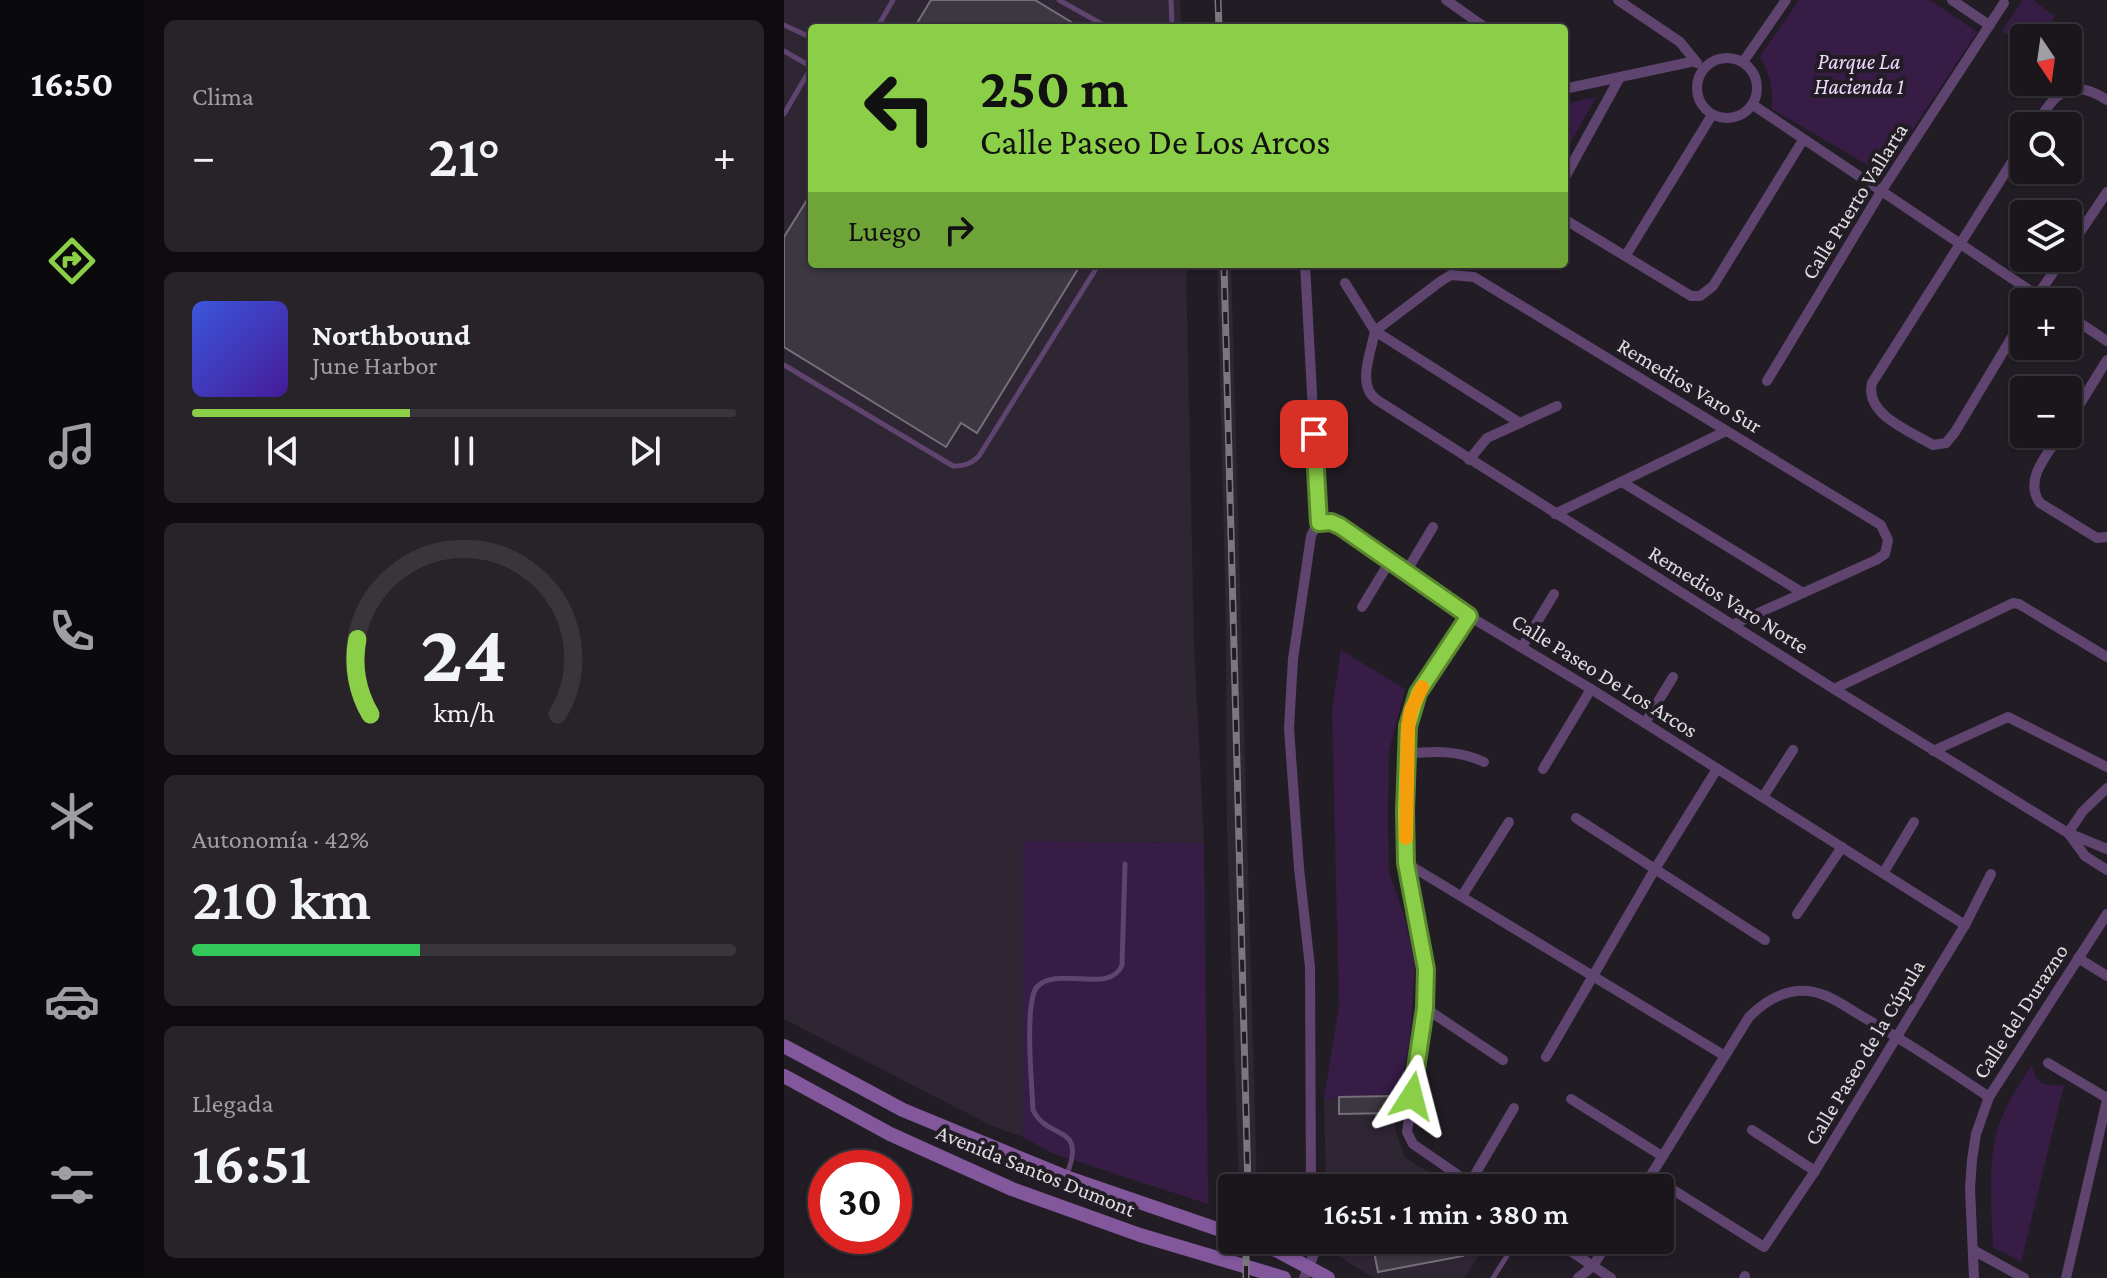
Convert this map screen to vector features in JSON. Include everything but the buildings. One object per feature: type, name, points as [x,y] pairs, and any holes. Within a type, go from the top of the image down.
[{"type":"main road","name":"Avenida Santos Dumont","points":[[784,1046],[903,1110],[1066,1177],[1218,1229]]},
{"type":"main road","name":"Avenida Santos Dumont","points":[[784,1076],[890,1134],[1012,1189],[1140,1235],[1282,1277]]},
{"type":"main road","points":[[1282,1254],[1307,1272],[1328,1278]]},
{"type":"street","points":[[1446,0],[1480,24]]},
{"type":"street","points":[[1568,86],[1699,65],[1722,58],[1733,58],[1743,62],[1754,74],[1758,89],[1753,105],[1742,115],[1727,119],[1712,115],[1702,107],[1696,94],[1699,65],[1680,42],[1618,0]]},
{"type":"street","points":[[1743,62],[1786,0]]},
{"type":"street","points":[[1952,0],[1989,25]]},
{"type":"street","name":"Calle Puerto Vallarta","points":[[1767,381],[1882,190],[2004,3]]},
{"type":"street","points":[[1568,172],[1620,77]]},
{"type":"street","points":[[2044,112],[2060,92],[2068,89],[2080,88],[2107,100]]},
{"type":"street","points":[[1753,105],[2022,288]]},
{"type":"street","points":[[1626,255],[1712,115]]},
{"type":"street","points":[[1568,221],[1691,296],[1705,295],[1803,140]]},
{"type":"street","points":[[2010,165],[1872,383],[1871,394],[1876,408],[1933,445],[1946,443],[2010,340]]},
{"type":"street","points":[[2082,229],[2107,192]]},
{"type":"street","points":[[1305,268],[1319,523],[1311,536],[1293,659],[1289,728],[1310,967],[1311,1174]]},
{"type":"street","name":"Remedios Varo Sur","points":[[1375,331],[1451,275],[1474,277],[1881,525],[1888,540],[1885,554],[1803,593]]},
{"type":"street","points":[[1345,283],[1375,331],[1520,423]]},
{"type":"street","points":[[2082,324],[2107,341]]},
{"type":"street","name":"Remedios Varo Norte","points":[[1375,331],[1366,378],[1370,395],[1933,751],[2068,833],[2107,849]]},
{"type":"street","points":[[2082,400],[2107,360]]},
{"type":"street","points":[[1469,460],[1487,438],[1557,406]]},
{"type":"street","points":[[1555,514],[1726,431]]},
{"type":"street","points":[[2052,448],[2035,476],[2033,491],[2040,503],[2097,538],[2107,537]]},
{"type":"street","points":[[1622,482],[1803,593]]},
{"type":"street","name":"Calle Paseo De Los Arcos","points":[[1319,523],[1331,522],[1340,526],[1469,616],[1591,689],[1965,925]]},
{"type":"street","points":[[1406,572],[1433,527]]},
{"type":"street","points":[[1362,607],[1390,561]]},
{"type":"street","points":[[1734,624],[1803,593]]},
{"type":"street","points":[[1522,647],[1554,594]]},
{"type":"street","points":[[1834,689],[2013,603],[2107,657]]},
{"type":"street","points":[[1456,1174],[1422,1151],[1408,1137],[1407,1125],[1425,1008],[1426,969],[1406,863],[1406,754],[1408,726],[1418,693],[1469,616]]},
{"type":"street","points":[[1645,723],[1673,677]]},
{"type":"street","points":[[1543,769],[1591,689]]},
{"type":"street","points":[[1933,751],[2008,717],[2107,767]]},
{"type":"street","points":[[1406,754],[1438,750],[1484,762]]},
{"type":"street","points":[[1763,797],[1793,750]]},
{"type":"street","points":[[1546,1057],[1717,769]]},
{"type":"street","points":[[2068,833],[2083,811],[2107,788]]},
{"type":"street","points":[[1576,818],[1765,940]]},
{"type":"street","points":[[1462,896],[1509,822]]},
{"type":"street","points":[[1884,872],[1914,822]]},
{"type":"street","name":"Remedios Varo Norte","points":[[2068,833],[2085,856],[2107,870]]},
{"type":"street","points":[[1797,914],[1842,847]]},
{"type":"street","points":[[1406,863],[1725,1056]]},
{"type":"street","name":"Calle Paseo de la Cúpula","points":[[1674,1190],[1764,1247],[1815,1171],[1965,925],[1991,874]]},
{"type":"street","name":"Calle del Durazno","points":[[1974,1278],[1970,1189],[1972,1160],[1976,1134],[1989,1097],[2107,914]]},
{"type":"street","points":[[2078,958],[2107,976]]},
{"type":"street","points":[[1652,1174],[1756,1010],[1779,995],[1792,992],[1821,994],[1896,1036],[1989,1097]]},
{"type":"street","points":[[1425,1008],[1503,1060]]},
{"type":"street","points":[[2048,1063],[2107,1099],[2066,1278]]},
{"type":"street","points":[[1571,1099],[1662,1156]]},
{"type":"street","points":[[1479,1174],[1514,1108]]},
{"type":"street","points":[[1752,1130],[1815,1171]]},
{"type":"street","points":[[1973,1250],[2024,1278]]},
{"type":"street","points":[[1575,1254],[1611,1278]]},
{"type":"street","points":[[1578,1278],[1593,1266],[1600,1254]]},
{"type":"lane","points":[[879,24],[893,0]]},
{"type":"lane","points":[[1059,0],[1102,24]]},
{"type":"lane","points":[[1171,0],[1172,24]]},
{"type":"lane","points":[[784,25],[808,36]]},
{"type":"lane","points":[[784,51],[808,64]]},
{"type":"lane","points":[[784,114],[808,73]]},
{"type":"lane","points":[[784,365],[953,466],[962,466],[979,456],[1096,268]]},
{"type":"lane","points":[[1066,1177],[1073,1148],[1067,1137],[1042,1121],[1033,1110],[1030,1014],[1038,986],[1050,979],[1109,978],[1120,972],[1125,864]]},
{"type":"lane","points":[[1493,1278],[1508,1254]]},
{"type":"shaded area","points":[[784,0],[1180,0],[1181,24],[808,24],[808,268],[1186,268],[1194,645],[1204,843],[1023,841],[1023,1137],[992,1126],[784,1019]]},
{"type":"shaded area","points":[[1217,268],[1231,268],[1257,1174],[1239,1174],[1227,830],[1226,619]]},
{"type":"shaded area","points":[[1400,1093],[1394,1126],[1405,1158],[1431,1174],[1326,1174],[1324,1099]]},
{"type":"shaded area","points":[[1335,1254],[1480,1254],[1464,1278],[1374,1278]]},
{"type":"green space","name":"Parque La Hacienda 1","points":[[1799,0],[1930,0],[1977,32],[1883,174],[1772,109],[1770,82],[1760,56]]},
{"type":"green space","points":[[2023,0],[2033,0],[2055,17],[2051,24],[2010,24],[2010,37],[2002,31]]},
{"type":"green space","points":[[1596,97],[1568,147],[1568,103]]},
{"type":"green space","points":[[1341,650],[1405,689],[1389,751],[1389,872],[1404,915],[1415,964],[1410,1039],[1400,1093],[1324,1099],[1339,1006],[1332,710]]},
{"type":"green space","points":[[1023,841],[1204,843],[1208,1204],[1052,1153],[1023,1137]]},
{"type":"green space","points":[[2032,1065],[2042,1083],[2064,1085],[2021,1262],[1993,1247],[1992,1166],[2001,1119]]},
{"type":"railway","points":[[1218,0],[1219,24]]},
{"type":"railway","points":[[1224,268],[1248,1174]]},
{"type":"railway","points":[[1246,1254],[1246,1278]]},
{"type":"slow traffic","points":[[1406,838],[1408,726],[1411,710],[1422,687]]},
{"type":"route","points":[[1314,434],[1319,523],[1331,522],[1340,526],[1469,616],[1418,693],[1408,726],[1406,863],[1426,969],[1425,1008],[1412,1096]]}]
